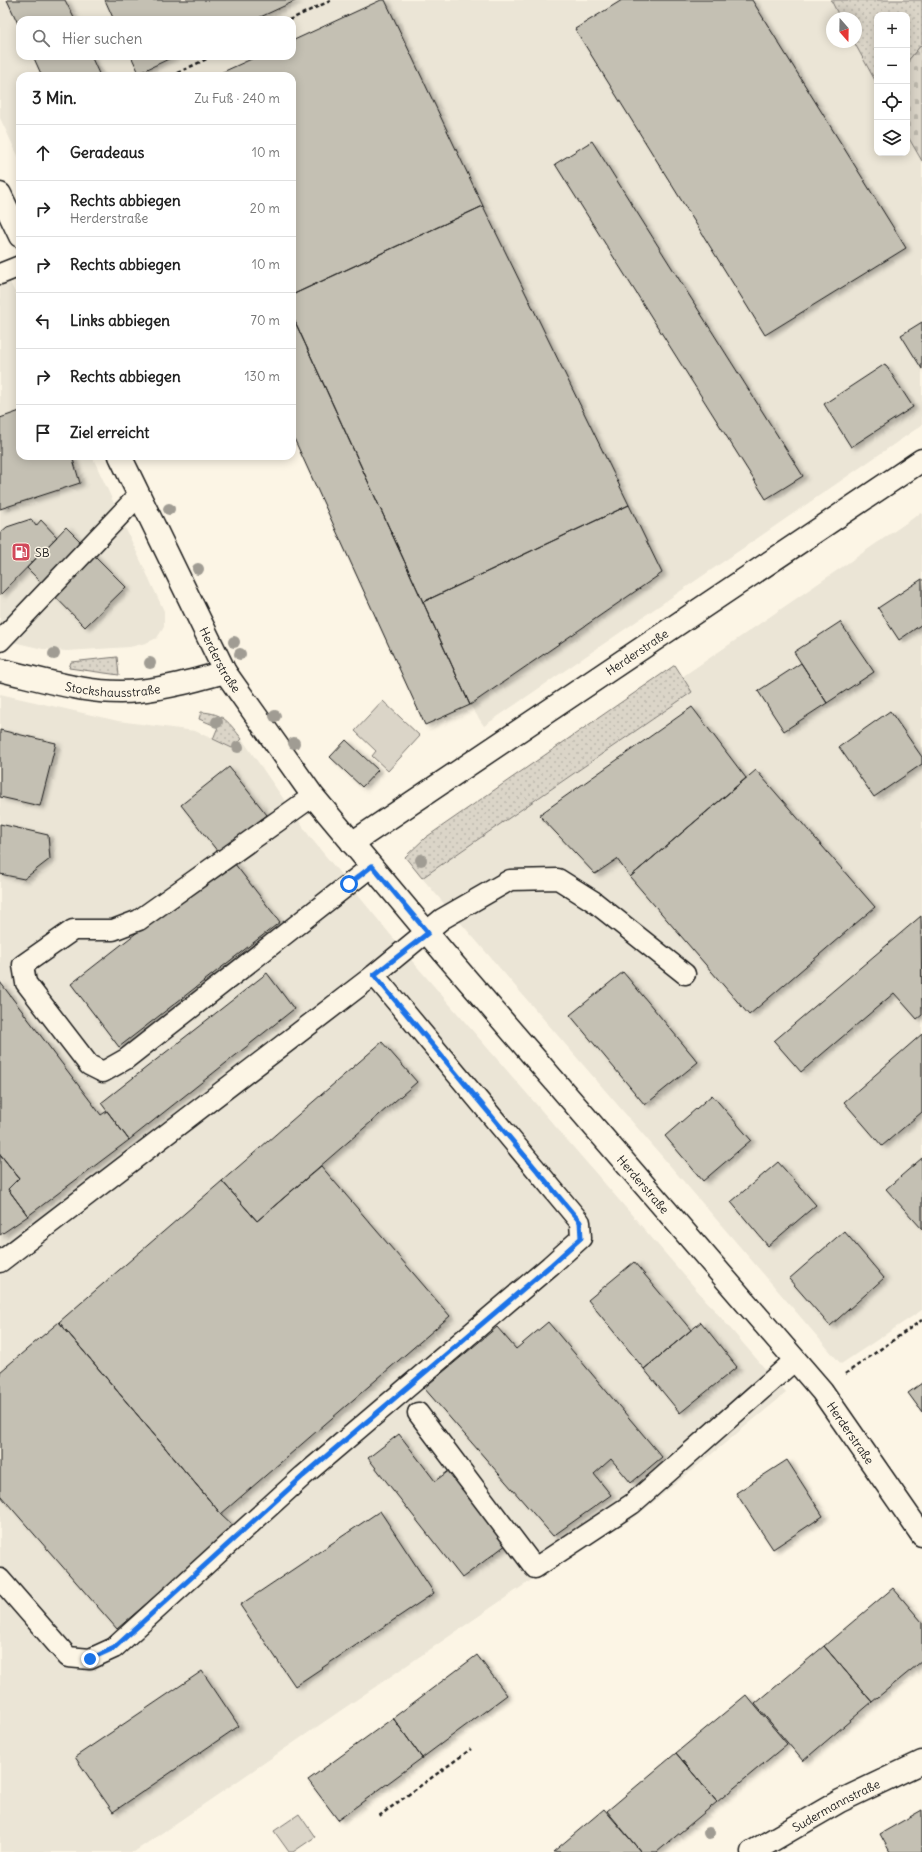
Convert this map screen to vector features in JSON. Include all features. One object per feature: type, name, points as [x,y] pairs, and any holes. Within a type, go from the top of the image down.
[{"type":"street","points":[[0,194],[16,228]]},
{"type":"street","name":"Herderstraße","points":[[122,460],[225,672],[313,796],[428,933],[822,1391],[922,1535]]},
{"type":"street","name":"Herderstraße","points":[[352,843],[922,460]]},
{"type":"street","name":"Stockshausstraße","points":[[0,670],[96,691],[137,692],[175,685],[225,672]]},
{"type":"street","name":"Sudermannstraße","points":[[752,1852],[840,1801],[922,1762]]},
{"type":"lane","points":[[0,274],[16,268]]},
{"type":"lane","points":[[0,641],[138,496]]},
{"type":"lane","points":[[313,796],[139,920],[113,930],[73,930],[23,965],[26,983],[89,1065],[103,1072],[126,1059],[372,866]]},
{"type":"lane","points":[[0,1262],[374,975],[428,933],[447,916],[510,880],[558,879],[593,901],[685,974]]},
{"type":"lane","points":[[0,1579],[68,1657],[90,1659],[114,1648],[303,1476],[581,1238],[580,1222],[374,975]]},
{"type":"lane","points":[[418,1413],[535,1568],[632,1504],[795,1360]]},
{"type":"path","points":[[296,17],[332,0]]},
{"type":"path","points":[[179,72],[205,60]]},
{"type":"path","points":[[842,1376],[922,1320]]},
{"type":"path","points":[[379,1816],[471,1749]]},
{"type":"shaded area","points":[[0,0],[922,0],[922,44],[910,58],[910,12],[874,12],[874,156],[910,156],[910,140],[922,161],[922,425],[484,726],[470,705],[296,328],[296,72],[16,72],[16,152],[0,118]]},
{"type":"shaded area","points":[[0,261],[16,295],[16,460],[94,460],[164,611],[164,627],[157,638],[146,643],[130,647],[67,651],[43,649],[0,639]]},
{"type":"shaded area","points":[[922,512],[922,1310],[841,1364],[422,878],[692,692],[682,677]]},
{"type":"shaded area","points":[[0,694],[118,721],[195,731],[232,748],[242,739],[310,837],[413,962],[786,1393],[635,1517],[530,1581],[134,1852],[0,1852]]},
{"type":"green space","points":[[831,0],[922,0],[922,44],[910,58],[910,12],[874,12],[874,79],[857,48],[862,48],[862,12],[837,12]]},
{"type":"green space","points":[[922,44],[922,161],[910,140],[910,58]]},
{"type":"green space","points":[[117,657],[119,675],[69,668],[71,662]]},
{"type":"green space","points":[[675,665],[692,692],[422,878],[405,857],[425,838]]},
{"type":"green space","points":[[383,701],[420,736],[388,771],[372,756],[376,751],[355,731]]},
{"type":"green space","points":[[201,712],[215,714],[221,717],[242,739],[232,748],[213,739],[218,727],[199,719]]},
{"type":"green space","points":[[299,1814],[315,1837],[293,1852],[289,1852],[274,1831]]},
{"type":"building","points":[[7,0],[65,0],[73,16],[16,16],[16,19]]},
{"type":"building","points":[[105,0],[297,0],[263,16],[112,16]]},
{"type":"building","points":[[381,0],[385,0],[483,206],[296,293],[296,72],[223,72],[249,60],[296,60],[296,39]]},
{"type":"building","points":[[622,0],[752,0],[906,248],[765,335],[575,29]]},
{"type":"building","points":[[35,60],[93,60],[98,72],[40,72]]},
{"type":"building","points":[[133,60],[167,60],[141,72],[139,72]]},
{"type":"building","points":[[592,141],[803,476],[766,499],[555,164]]},
{"type":"building","points":[[483,206],[629,505],[423,602],[296,324],[296,293]]},
{"type":"building","points":[[922,322],[922,369],[901,335]]},
{"type":"building","points":[[296,324],[470,705],[425,725],[296,443]]},
{"type":"building","points":[[885,364],[913,407],[851,447],[824,404]]},
{"type":"building","points":[[16,412],[16,460],[73,460],[80,483],[0,509],[0,418]]},
{"type":"building","points":[[629,505],[662,573],[470,705],[423,602]]},
{"type":"building","name":"SB","points":[[31,519],[36,526],[41,520],[57,537],[0,595],[0,533],[7,527]]},
{"type":"building","points":[[66,527],[126,587],[85,627],[27,568]]},
{"type":"building","points":[[922,579],[922,624],[899,640],[878,608]]},
{"type":"building","points":[[840,622],[874,672],[827,703],[794,652]]},
{"type":"building","points":[[801,663],[827,703],[784,731],[758,691]]},
{"type":"building","points":[[692,707],[746,778],[630,877],[617,859],[595,874],[539,815]]},
{"type":"building","points":[[890,711],[922,757],[922,764],[874,797],[839,747]]},
{"type":"building","points":[[0,730],[56,743],[40,806],[0,797]]},
{"type":"building","points":[[346,740],[378,770],[362,787],[330,757]]},
{"type":"building","points":[[229,767],[267,815],[218,852],[181,805]]},
{"type":"building","points":[[756,770],[875,907],[749,1015],[630,877]]},
{"type":"building","points":[[0,824],[48,835],[50,859],[24,879],[0,874]]},
{"type":"building","points":[[231,859],[280,922],[119,1047],[71,984]]},
{"type":"building","points":[[921,916],[922,1015],[917,1019],[894,993],[801,1072],[774,1041]]},
{"type":"building","points":[[623,972],[698,1062],[645,1105],[570,1015]]},
{"type":"building","points":[[267,973],[294,1009],[129,1140],[101,1103]]},
{"type":"building","points":[[0,982],[101,1115],[107,1111],[129,1140],[28,1216],[8,1189],[19,1178],[0,1154]]},
{"type":"building","points":[[922,1034],[922,1112],[882,1146],[844,1102]]},
{"type":"building","points":[[382,1042],[417,1082],[257,1221],[222,1181]]},
{"type":"building","points":[[712,1095],[751,1140],[703,1181],[665,1136]]},
{"type":"building","points":[[0,1154],[19,1178],[8,1189],[28,1216],[0,1235]]},
{"type":"building","points":[[922,1158],[922,1229],[886,1189]]},
{"type":"building","points":[[778,1162],[816,1205],[768,1246],[731,1202]]},
{"type":"building","points":[[321,1166],[450,1316],[221,1514],[59,1322],[222,1181],[257,1221]]},
{"type":"building","points":[[844,1231],[884,1278],[830,1326],[789,1279]]},
{"type":"building","points":[[634,1262],[691,1330],[644,1369],[588,1300]]},
{"type":"building","points":[[59,1322],[221,1514],[235,1527],[117,1629],[0,1495],[0,1372]]},
{"type":"building","points":[[548,1322],[662,1457],[631,1483],[611,1459],[594,1474],[611,1495],[553,1536],[424,1388],[497,1327],[516,1349]]},
{"type":"building","points":[[701,1322],[737,1367],[680,1413],[644,1369]]},
{"type":"building","points":[[922,1383],[922,1412],[908,1393]]},
{"type":"building","points":[[399,1434],[435,1481],[450,1470],[507,1544],[462,1578],[368,1458]]},
{"type":"building","points":[[787,1460],[823,1516],[773,1549],[736,1493]]},
{"type":"building","points":[[380,1511],[434,1593],[295,1686],[240,1605]]},
{"type":"building","points":[[893,1588],[922,1622],[922,1661],[872,1702],[824,1646]]},
{"type":"building","points":[[824,1646],[872,1702],[803,1761],[755,1704]]},
{"type":"building","points":[[477,1655],[507,1695],[422,1758],[393,1718]]},
{"type":"building","points":[[202,1671],[239,1726],[113,1812],[75,1757]]},
{"type":"building","points":[[746,1695],[787,1744],[717,1802],[676,1753]]},
{"type":"building","points":[[393,1718],[422,1758],[338,1820],[308,1780]]},
{"type":"building","points":[[676,1753],[717,1802],[657,1852],[641,1852],[607,1811]]},
{"type":"building","points":[[604,1809],[641,1852],[553,1852]]},
{"type":"building","points":[[922,1810],[922,1852],[890,1852],[880,1834]]},
{"type":"place","name":"SB","points":[[21,552]]},
{"type":"route","points":[[90,1659],[114,1648],[303,1476],[581,1238],[580,1222],[374,975],[428,933],[372,866],[349,884]]}]
